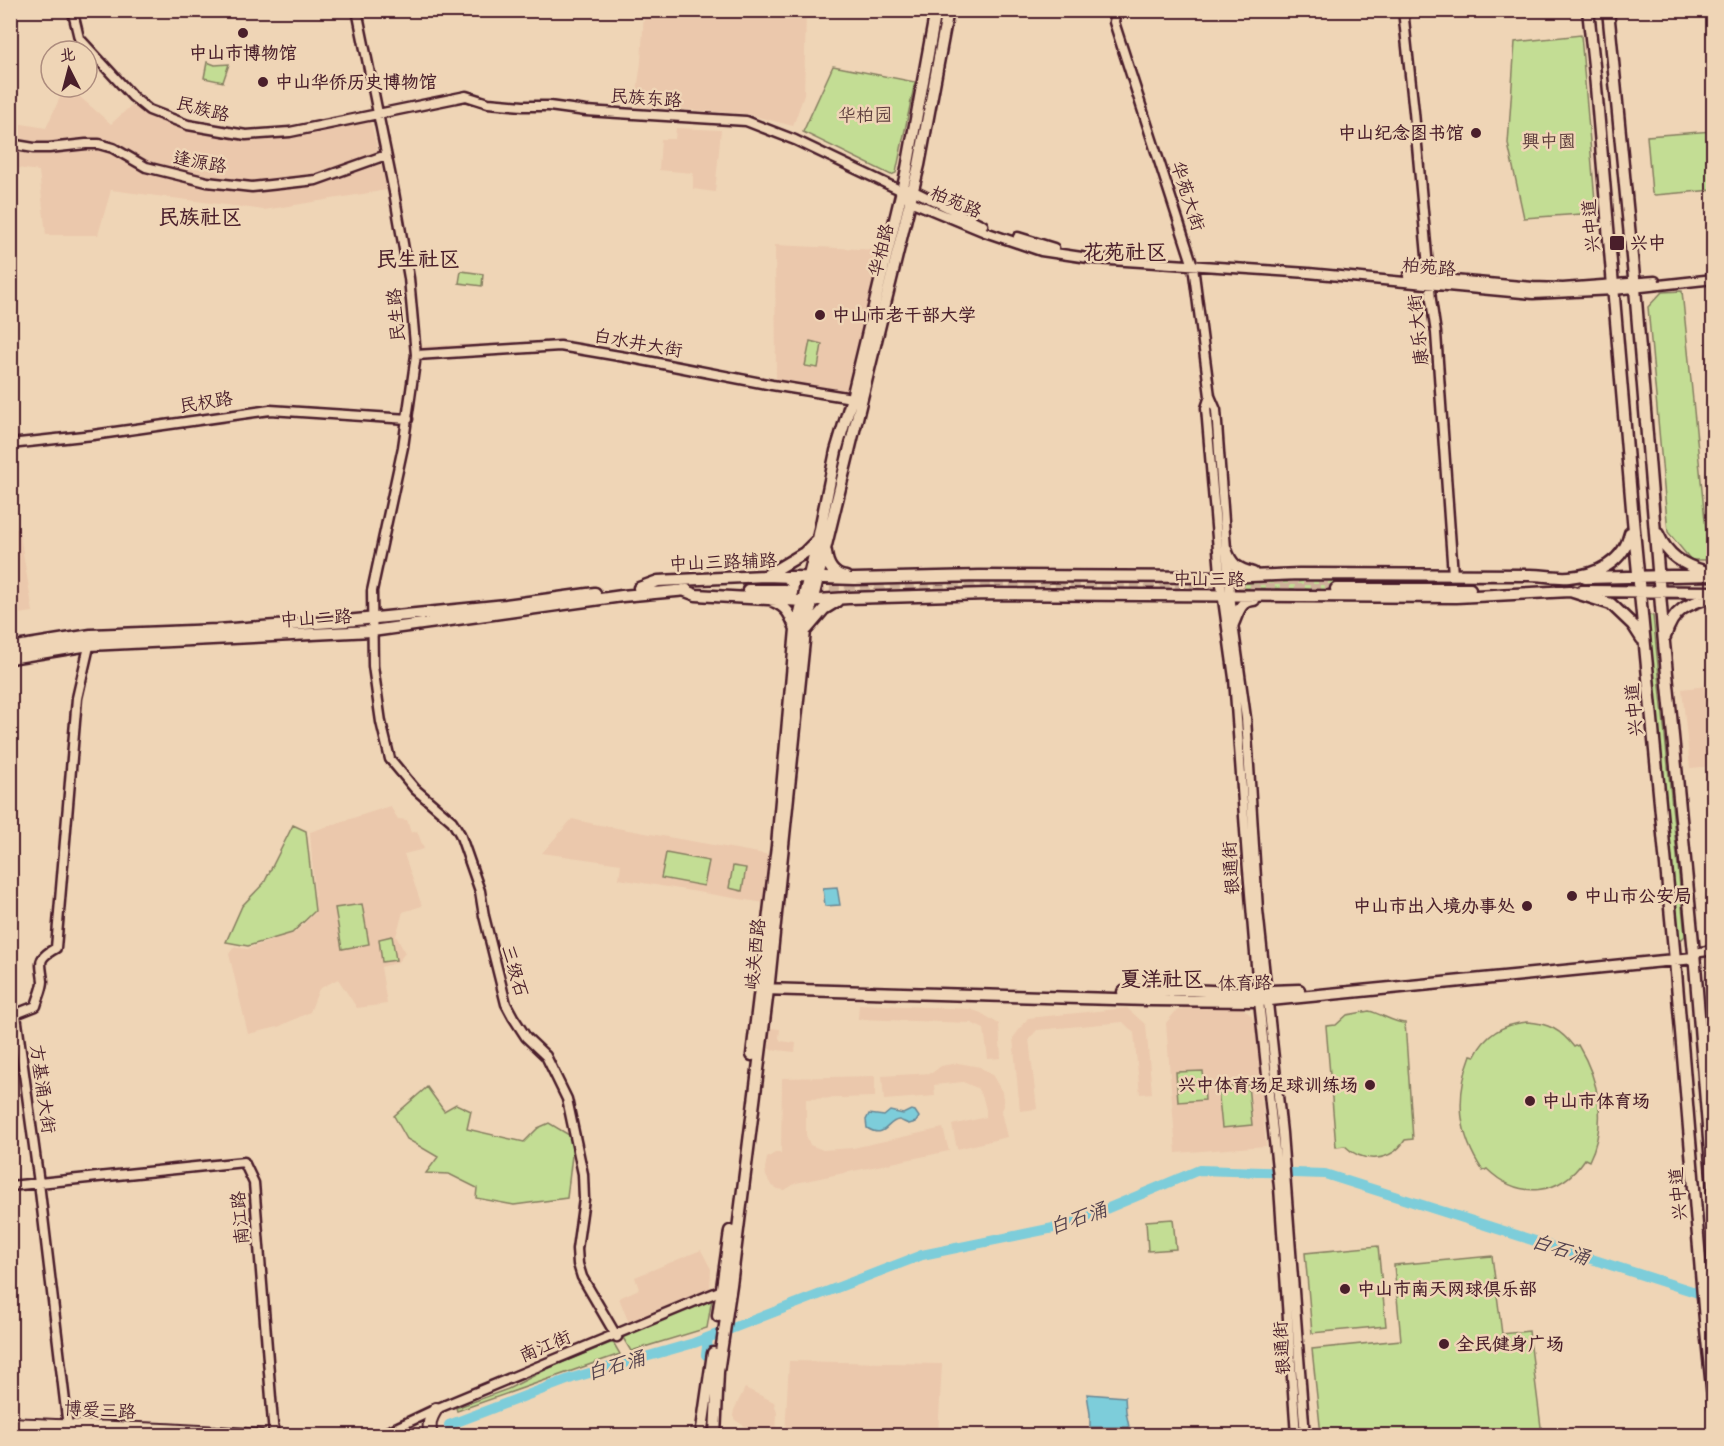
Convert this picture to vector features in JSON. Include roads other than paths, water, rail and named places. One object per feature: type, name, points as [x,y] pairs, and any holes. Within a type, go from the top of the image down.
[{"type":"highway","points":[[431,1436],[430,1418],[436,1409]]},
{"type":"highway","name":"博爱三路","points":[[10,1424],[202,1431],[259,1436]]},
{"type":"highway","points":[[381,1435],[395,1436]]},
{"type":"main road","name":"华柏路","points":[[807,601],[826,548],[908,194],[936,10]]},
{"type":"main road","name":"华柏路","points":[[813,579],[818,539],[836,451],[908,194],[919,165],[948,10]]},
{"type":"main road","name":"兴中道","points":[[1588,10],[1644,642],[1675,957],[1713,1407]]},
{"type":"main road","name":"兴中道","points":[[1608,10],[1694,955],[1713,1201]]},
{"type":"main road","points":[[1569,582],[1582,574],[1609,566],[1628,545],[1633,520]]},
{"type":"main road","points":[[1654,525],[1662,544],[1675,558],[1688,567],[1713,574]]},
{"type":"main road","points":[[765,576],[793,561],[818,539]]},
{"type":"main road","points":[[826,548],[827,560],[834,572],[840,576],[855,579]]},
{"type":"main road","points":[[1226,549],[1231,562],[1236,567],[1252,573],[1299,574]]},
{"type":"main road","name":"中山三路","points":[[813,579],[980,576],[1225,577],[1299,574],[1544,575],[1569,582],[1640,592],[1713,594]]},
{"type":"main road","name":"中山三路","points":[[848,598],[988,594],[1455,597],[1569,582],[1638,576],[1713,574]]},
{"type":"main road","name":"中山三路辅路","points":[[639,588],[658,581],[765,576],[807,601],[848,598]]},
{"type":"main road","name":"中山三路辅路","points":[[683,590],[696,595],[765,598],[785,588],[813,579]]},
{"type":"main road","points":[[1569,582],[1611,604],[1633,625],[1644,642]]},
{"type":"main road","name":"中山三路","points":[[1336,585],[1533,589],[1569,582]]},
{"type":"main road","points":[[622,593],[639,588],[682,585],[785,588]]},
{"type":"main road","points":[[622,593],[785,588]]},
{"type":"main road","name":"中山二路","points":[[10,648],[346,621],[622,593]]},
{"type":"main road","name":"中山二路","points":[[10,658],[90,640],[372,631],[622,593]]},
{"type":"main road","points":[[1664,643],[1669,624],[1680,609],[1713,594]]},
{"type":"main road","points":[[1233,624],[1240,605],[1250,600],[1299,597]]},
{"type":"main road","points":[[765,598],[783,606],[800,630],[832,603],[848,598]]},
{"type":"main road","name":"岐关西路","points":[[723,1310],[731,1285],[800,630],[807,601]]},
{"type":"main road","name":"体育路","points":[[764,986],[1149,1000],[1263,995],[1694,955]]},
{"type":"main road","name":"岐关西路","points":[[723,1310],[722,1290],[764,986]]},
{"type":"main road","points":[[701,1436],[723,1310]]},
{"type":"main road","points":[[715,1436],[717,1351]]},
{"type":"street","name":"民族路","points":[[74,10],[79,38],[133,97],[149,110],[188,125],[246,135],[268,134],[290,132],[377,114]]},
{"type":"street","name":"民生路","points":[[357,10],[409,278],[416,355],[408,419],[372,591],[372,617]]},
{"type":"street","name":"华苑大街","points":[[1116,10],[1113,22],[1192,263],[1210,396],[1216,410],[1226,549],[1225,577]]},
{"type":"street","name":"康乐大街","points":[[1403,10],[1439,372],[1453,575]]},
{"type":"street","name":"民族东路","points":[[377,114],[466,96],[488,103],[746,122],[778,132],[908,194]]},
{"type":"street","name":"逢源路","points":[[10,144],[34,148],[99,144],[113,148],[146,167],[207,182],[252,187],[316,180],[386,155]]},
{"type":"street","name":"柏苑路","points":[[908,194],[988,228],[1050,247],[1101,254],[1192,263],[1522,287],[1634,285]]},
{"type":"street","points":[[1634,285],[1713,274]]},
{"type":"street","points":[[1634,285],[1713,279]]},
{"type":"street","name":"白水井大街","points":[[416,355],[560,346],[852,398]]},
{"type":"street","name":"华苑大街","points":[[1210,396],[1206,408],[1225,577]]},
{"type":"street","name":"民权路","points":[[10,444],[270,410],[408,419]]},
{"type":"street","name":"银通街","points":[[1225,577],[1246,847],[1280,1156],[1305,1436]]},
{"type":"street","points":[[1227,596],[1246,718],[1263,995]]},
{"type":"street","name":"三级石","points":[[372,617],[373,666],[381,723],[390,759],[415,789],[452,821],[460,834],[480,891],[484,916],[507,1004],[526,1037],[546,1056],[567,1100],[583,1174],[584,1199],[577,1249],[578,1264],[582,1277],[616,1336]]},
{"type":"street","name":"方基涌大街","points":[[68,1427],[39,1184],[12,1014],[36,1006],[43,984],[39,963],[44,955],[56,948],[77,698],[90,640]]},
{"type":"street","points":[[1694,955],[1713,950]]},
{"type":"street","points":[[1694,955],[1713,955]]},
{"type":"street","name":"南江路","points":[[10,1186],[244,1162],[254,1183],[274,1436]]},
{"type":"street","name":"银通街","points":[[1283,1187],[1296,1436]]},
{"type":"street","name":"南江街","points":[[381,1435],[436,1409],[722,1290]]},
{"type":"water","points":[[837,887],[840,905],[825,906],[823,888]]},
{"type":"water","points":[[911,1110],[915,1111],[919,1117],[916,1122],[909,1124],[899,1120],[895,1121],[878,1132],[867,1128],[866,1120],[869,1114],[884,1116],[890,1111],[903,1114]]},
{"type":"water","points":[[1087,1394],[1125,1397],[1129,1427],[1090,1427]]},
{"type":"waterway","name":"白石涌","points":[[449,1425],[572,1378],[694,1343],[922,1255],[1068,1225],[1199,1170],[1325,1174],[1714,1298]]},
{"type":"waterway","points":[[706,1355],[708,1338]]},
{"type":"tunnel","points":[[1258,580],[1336,580]]},
{"type":"tunnel","points":[[785,590],[812,587],[1336,589]]},
{"type":"place","name":"中山市博物馆","points":[[243,33]]},
{"type":"place","name":"中山华侨历史博物馆","points":[[263,82]]},
{"type":"place","name":"中山纪念图书馆","points":[[1476,133]]},
{"type":"place","name":"兴中","points":[[1617,243]]},
{"type":"place","name":"中山市老干部大学","points":[[820,315]]},
{"type":"place","name":"中山市公安局","points":[[1572,896]]},
{"type":"place","name":"中山市出入境办事处","points":[[1527,906]]},
{"type":"place","name":"兴中体育场足球训练场","points":[[1370,1085]]},
{"type":"place","name":"中山市体育场","points":[[1530,1101]]},
{"type":"place","name":"中山市南天网球俱乐部","points":[[1345,1289]]},
{"type":"place","name":"全民健身广场","points":[[1444,1344]]},
{"type":"district","name":"民族社区","points":[[200,217]]},
{"type":"district","name":"花苑社区","points":[[1125,252]]},
{"type":"district","name":"民生社区","points":[[418,259]]},
{"type":"district","name":"夏洋社区","points":[[1162,979]]},
{"type":"park label","name":"华柏园","points":[[865,115]]},
{"type":"park label","name":"興中園","points":[[1549,141]]}]
